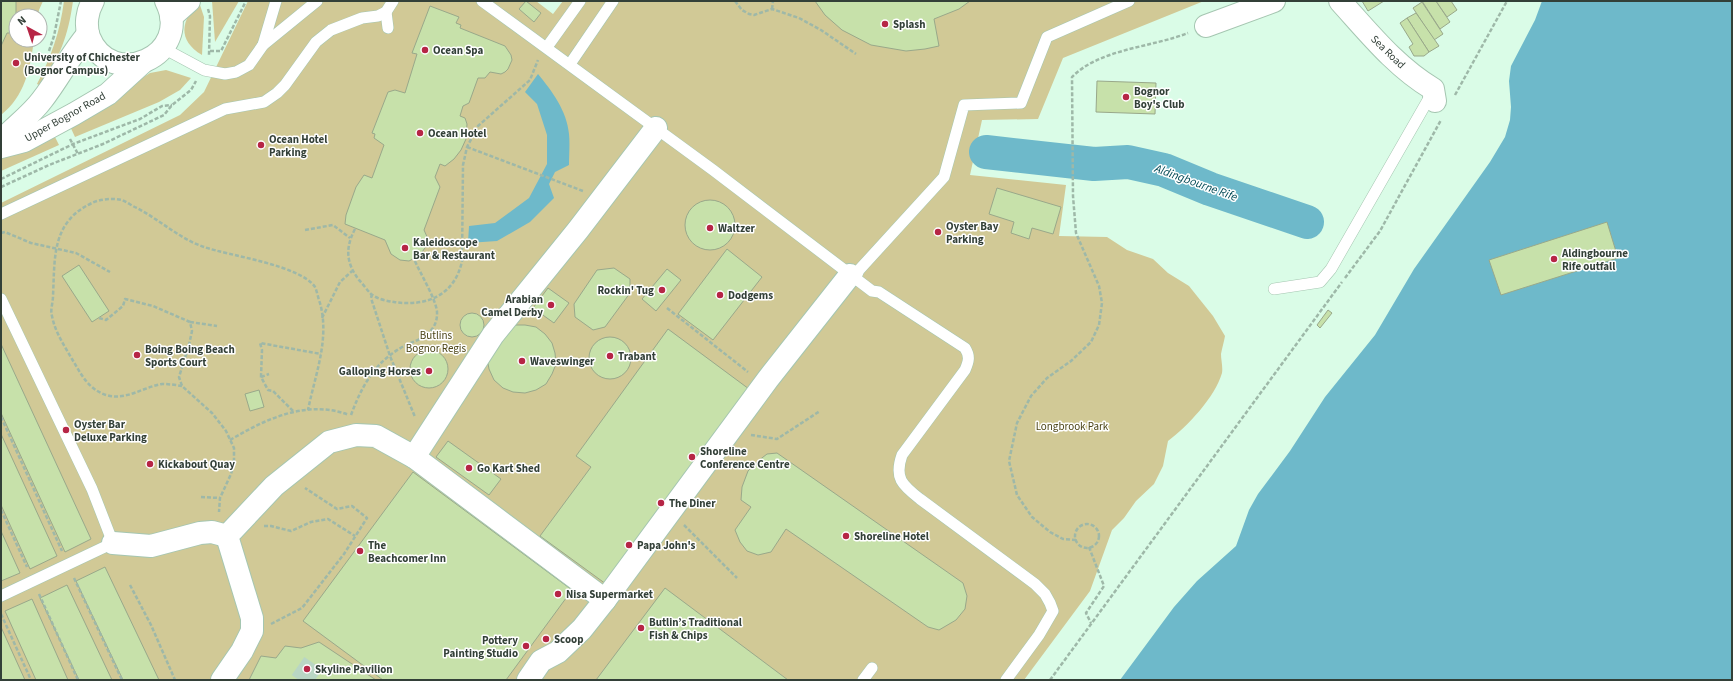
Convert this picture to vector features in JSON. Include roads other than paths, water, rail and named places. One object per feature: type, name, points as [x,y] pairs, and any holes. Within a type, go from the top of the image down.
[{"type":"street","points":[[163,48],[170,36],[168,9],[190,1]]},
{"type":"street","points":[[1206,26],[1274,1]]},
{"type":"street","name":"Sea Road","points":[[1340,1],[1388,54],[1441,101]]},
{"type":"street","points":[[88,14],[96,49],[111,61],[127,64],[142,63]]},
{"type":"street","name":"Upper Bognor Road","points":[[1,141],[41,102],[55,82],[77,47],[88,14]]},
{"type":"street","name":"Upper Bognor Road","points":[[1,146],[24,141],[108,94],[142,63],[157,54],[163,48]]},
{"type":"street","points":[[419,449],[493,335],[578,230],[656,128]]},
{"type":"street","points":[[528,680],[541,661],[558,652],[582,629],[764,385],[853,277]]},
{"type":"street","points":[[113,543],[151,546],[200,533],[225,532],[274,486],[329,442],[353,425],[376,436],[419,449],[605,600]]},
{"type":"street","points":[[222,680],[242,651],[252,631],[252,618],[225,532]]},
{"type":"lane","points":[[263,46],[276,1]]},
{"type":"lane","points":[[163,48],[204,70],[225,74],[236,72],[249,65],[263,46],[317,1]]},
{"type":"lane","points":[[1,214],[225,109],[264,102],[285,85],[316,42],[331,30],[362,18],[378,16],[386,12],[393,1]]},
{"type":"lane","points":[[482,1],[570,64],[872,291],[879,292],[965,348],[968,354],[968,362],[965,370],[902,455],[898,466],[898,476],[906,487],[1035,584],[1050,602],[1053,611],[1047,623],[1006,680]]},
{"type":"lane","points":[[543,44],[580,1]]},
{"type":"lane","points":[[570,64],[613,1]]},
{"type":"lane","points":[[853,277],[944,177],[964,105],[1021,103],[1047,37],[1129,1]]},
{"type":"lane","points":[[386,12],[388,28]]},
{"type":"lane","points":[[1274,289],[1320,282],[1331,269],[1428,102],[1441,101]]},
{"type":"lane","points":[[1,299],[92,489],[113,543],[1,596]]},
{"type":"lane","points":[[863,680],[872,668]]},
{"type":"water","points":[[1542,1],[1732,1],[1732,680],[1120,680],[1174,607],[1197,581],[1236,546],[1249,510],[1258,494],[1290,451],[1325,397],[1375,335],[1414,269],[1490,162],[1505,137],[1510,120],[1511,107],[1509,81],[1511,66],[1535,20]]},
{"type":"water","points":[[538,74],[553,94],[565,117],[569,134],[569,165],[555,172],[549,184],[554,198],[530,222],[497,241],[468,243],[469,226],[495,223],[529,198],[547,164],[547,135],[537,104],[525,92]]},
{"type":"waterway","name":"Aldingbourne Rife","points":[[986,152],[1094,164],[1128,162],[1164,170],[1210,189],[1307,222]]},
{"type":"tunnel","points":[[298,666],[318,680]]},
{"type":"place","name":"Splash","points":[[885,24]]},
{"type":"place","name":"Ocean Spa","points":[[425,50]]},
{"type":"place","name":"University of Chichester (Bognor Campus)","points":[[16,63]]},
{"type":"place","name":"Bognor Boy's Club","points":[[1126,97]]},
{"type":"place","name":"Ocean Hotel","points":[[420,133]]},
{"type":"place","name":"Ocean Hotel Parking","points":[[261,145]]},
{"type":"place","name":"Waltzer","points":[[710,228]]},
{"type":"place","name":"Oyster Bay Parking","points":[[938,232]]},
{"type":"place","name":"Kaleidoscope Bar & Restaurant","points":[[405,248]]},
{"type":"place","name":"Aldingbourne Rife outfall","points":[[1554,259]]},
{"type":"place","name":"Rockin' Tug","points":[[662,290]]},
{"type":"place","name":"Dodgems","points":[[720,295]]},
{"type":"place","name":"Arabian Camel Derby","points":[[551,305]]},
{"type":"place","name":"Boing Boing Beach Sports Court","points":[[137,355]]},
{"type":"place","name":"Trabant","points":[[610,356]]},
{"type":"place","name":"Waveswinger","points":[[522,361]]},
{"type":"place","name":"Galloping Horses","points":[[429,371]]},
{"type":"place","name":"Oyster Bar Deluxe Parking","points":[[66,430]]},
{"type":"place","name":"Shoreline Conference Centre","points":[[692,457]]},
{"type":"place","name":"Kickabout Quay","points":[[150,464]]},
{"type":"place","name":"Go Kart Shed","points":[[469,468]]},
{"type":"place","name":"The Diner","points":[[661,503]]},
{"type":"place","name":"Shoreline Hotel","points":[[846,536]]},
{"type":"place","name":"Papa John's","points":[[629,545]]},
{"type":"place","name":"The Beachcomer Inn","points":[[360,551]]},
{"type":"place","name":"Nisa Supermarket","points":[[558,594]]},
{"type":"place","name":"Butlin’s Traditional Fish & Chips","points":[[641,628]]},
{"type":"place","name":"Scoop","points":[[546,639]]},
{"type":"place","name":"Pottery Painting Studio","points":[[526,646]]},
{"type":"place","name":"Skyline Pavilion","points":[[307,669]]},
{"type":"park label","name":"Butlins Bognor Regis","points":[[436,341]]},
{"type":"park label","name":"Longbrook Park","points":[[1072,426]]}]
